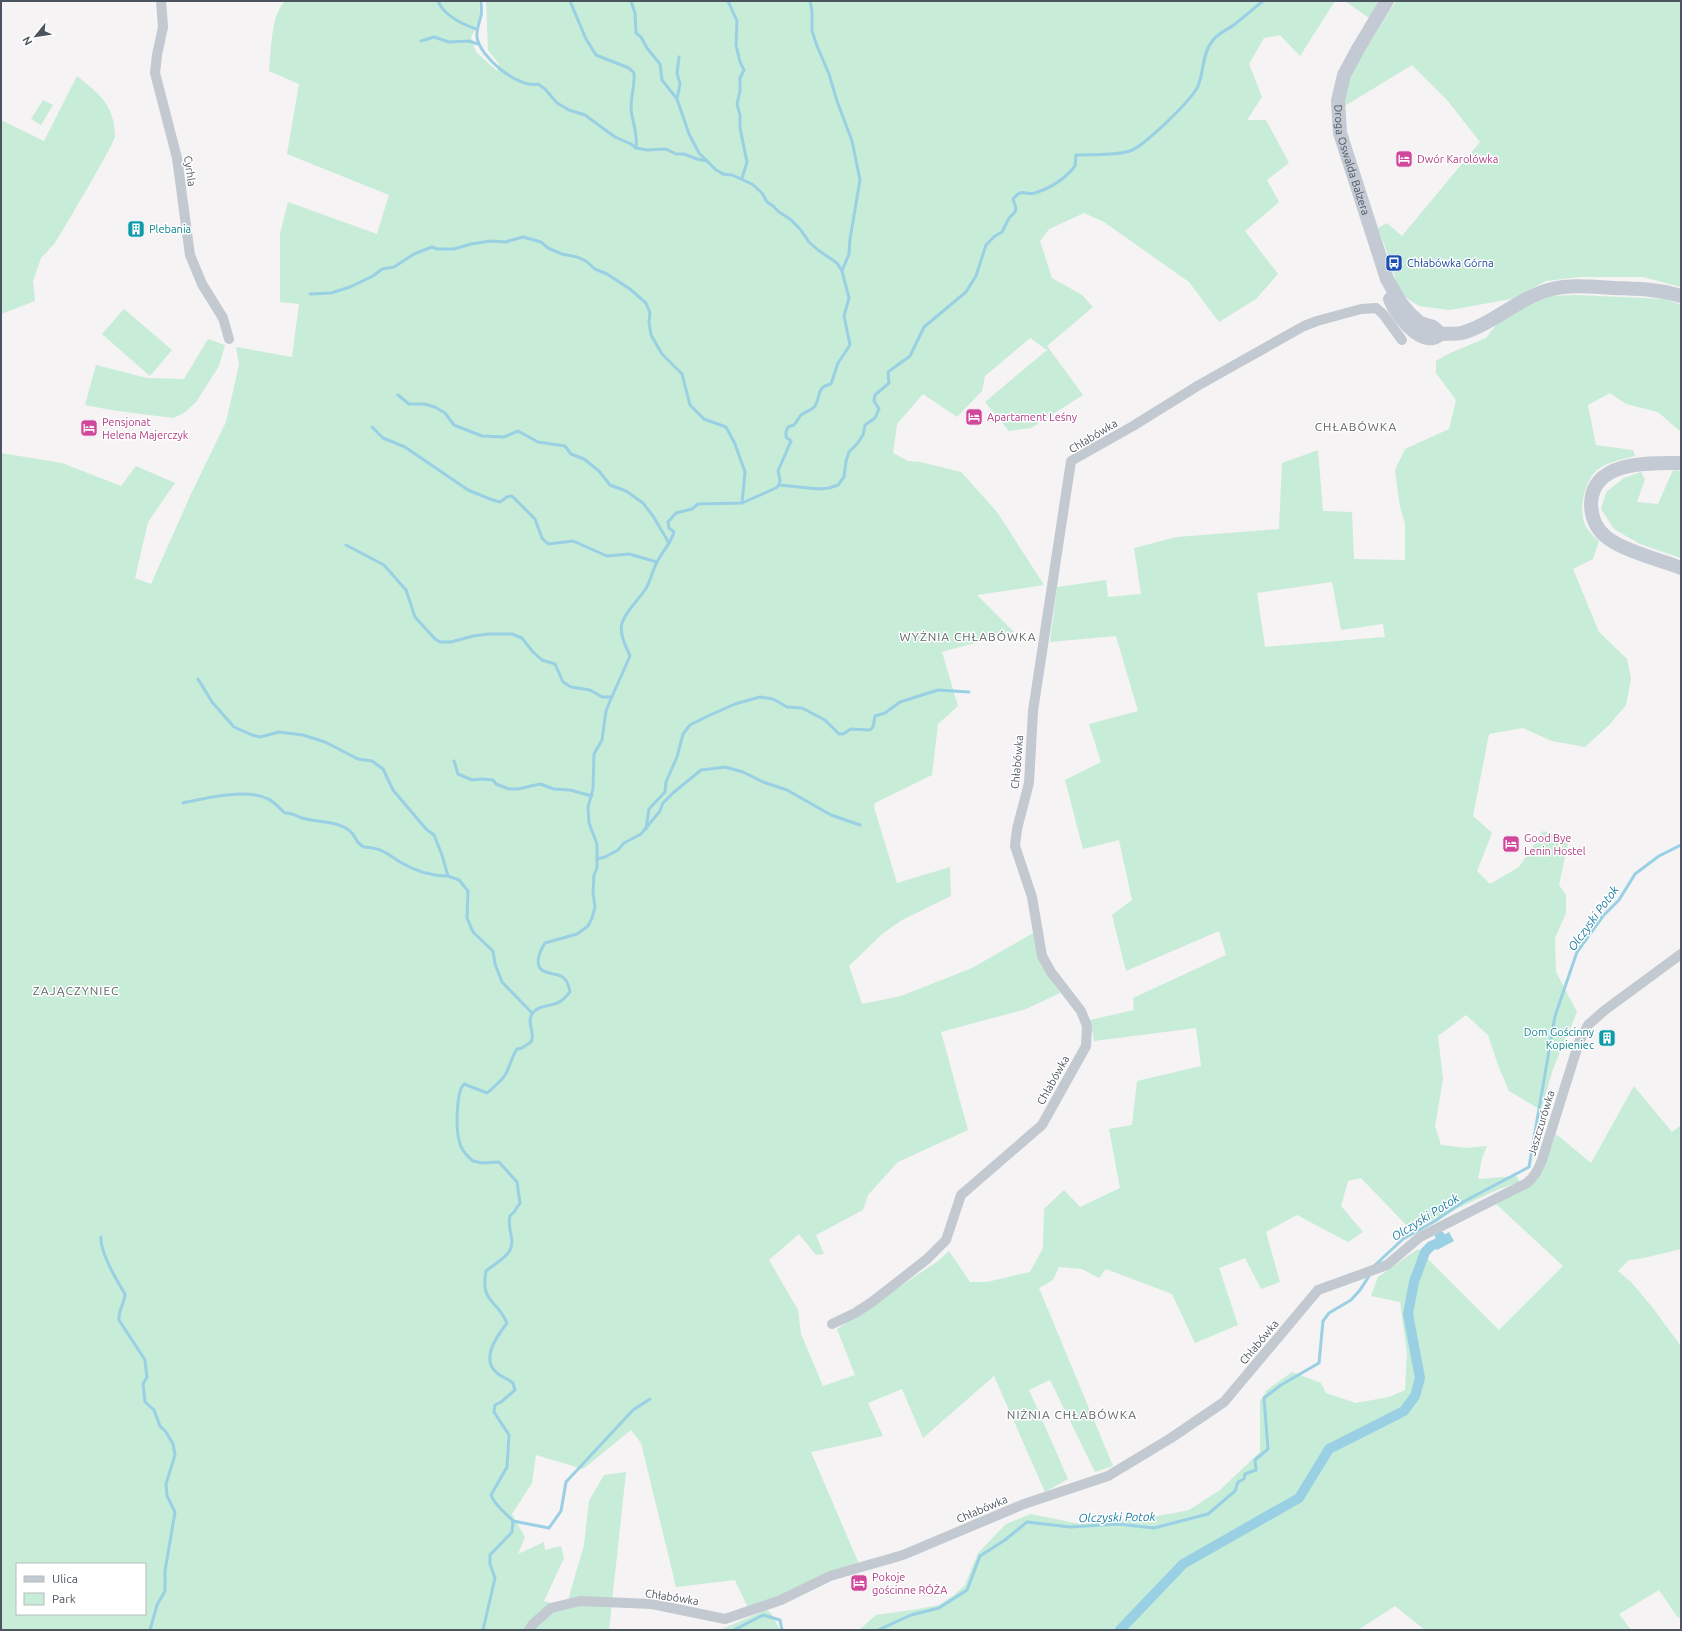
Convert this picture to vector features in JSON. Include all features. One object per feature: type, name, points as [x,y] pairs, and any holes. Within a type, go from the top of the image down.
[{"type":"street","name":"Cyrhla","points":[[160,1],[163,27],[155,73],[177,158],[190,255],[202,284],[223,318],[229,338]]},
{"type":"street","name":"Droga Oswalda Balzera","points":[[1387,1],[1348,66],[1341,86],[1338,105],[1340,133],[1386,279],[1392,303],[1399,317],[1404,323],[1424,336],[1433,338],[1441,334],[1456,335],[1467,332],[1524,300],[1546,291],[1575,286],[1666,292],[1681,296]]},
{"type":"street","name":"Chłabówka","points":[[832,1324],[855,1313],[872,1302],[928,1259],[946,1240],[961,1195],[1042,1125],[1086,1046],[1087,1026],[1081,1011],[1051,972],[1042,956],[1032,897],[1015,846],[1017,829],[1029,783],[1033,711],[1072,461],[1124,432],[1210,379],[1304,326],[1317,321],[1361,309],[1376,308],[1383,314],[1402,340]]},
{"type":"street","points":[[1681,463],[1636,466],[1614,470],[1597,484],[1593,492],[1591,504],[1594,521],[1601,532],[1608,539],[1681,568]]},
{"type":"street","name":"Jaszczurówka","points":[[1387,1265],[1420,1237],[1527,1183],[1534,1177],[1544,1154],[1576,1050],[1584,1031],[1601,1013],[1681,954]]},
{"type":"street","name":"Chłabówka","points":[[529,1630],[552,1608],[580,1602],[652,1604],[725,1619],[781,1600],[830,1576],[903,1555],[1024,1504],[1108,1476],[1171,1438],[1224,1402],[1318,1290],[1387,1265]]},
{"type":"green space","points":[[285,1],[479,1],[480,17],[471,38],[476,52],[497,71],[499,64],[488,50],[486,1],[1335,1],[1300,56],[1280,35],[1264,38],[1249,64],[1262,97],[1247,120],[1266,120],[1289,163],[1267,180],[1279,202],[1245,231],[1278,274],[1256,299],[1219,322],[1189,282],[1104,222],[1084,213],[1049,229],[1040,241],[1052,278],[1082,295],[1093,307],[1047,346],[1083,395],[1031,428],[1009,431],[985,402],[1047,350],[1030,338],[985,376],[982,391],[957,417],[923,394],[897,424],[893,453],[908,461],[920,462],[961,472],[997,512],[1044,585],[977,595],[1014,632],[942,652],[958,706],[938,724],[932,775],[875,803],[874,807],[897,883],[950,867],[951,896],[902,920],[882,934],[849,966],[862,1004],[901,996],[972,968],[1035,932],[1041,965],[1060,993],[1026,1009],[941,1032],[968,1130],[898,1162],[868,1195],[863,1210],[816,1235],[824,1254],[816,1255],[799,1234],[769,1260],[798,1310],[801,1334],[823,1386],[855,1375],[837,1329],[938,1261],[949,1251],[970,1282],[987,1282],[1030,1272],[1043,1248],[1044,1209],[1064,1190],[1080,1207],[1120,1188],[1109,1129],[1132,1125],[1137,1081],[1201,1066],[1196,1028],[1094,1041],[1090,1020],[1134,1010],[1133,998],[1226,955],[1219,931],[1126,971],[1112,915],[1132,900],[1119,840],[1083,849],[1065,780],[1101,762],[1089,724],[1138,711],[1116,636],[1050,642],[1057,587],[1106,580],[1108,597],[1141,594],[1134,548],[1177,537],[1279,529],[1282,463],[1318,450],[1323,511],[1352,512],[1354,559],[1405,560],[1405,523],[1400,507],[1395,470],[1405,449],[1449,429],[1456,400],[1436,373],[1436,361],[1448,354],[1486,338],[1499,321],[1526,305],[1551,296],[1576,295],[1666,299],[1681,305],[1681,432],[1658,412],[1626,404],[1610,393],[1588,405],[1596,445],[1633,450],[1635,456],[1615,461],[1601,467],[1589,480],[1584,494],[1582,509],[1583,516],[1586,527],[1599,541],[1593,559],[1573,569],[1599,632],[1627,659],[1631,679],[1626,705],[1609,725],[1585,747],[1552,741],[1523,728],[1489,734],[1473,816],[1492,833],[1477,871],[1490,884],[1519,867],[1543,831],[1569,839],[1559,885],[1566,895],[1566,913],[1555,938],[1556,972],[1577,1012],[1553,1069],[1541,1110],[1509,1091],[1488,1035],[1466,1015],[1438,1036],[1443,1079],[1435,1126],[1441,1145],[1466,1148],[1487,1146],[1482,1158],[1478,1179],[1516,1176],[1520,1182],[1499,1189],[1411,1230],[1361,1178],[1348,1181],[1341,1206],[1363,1232],[1348,1242],[1297,1215],[1266,1232],[1280,1282],[1261,1289],[1245,1258],[1219,1268],[1238,1325],[1195,1343],[1172,1294],[1106,1269],[1099,1278],[1082,1269],[1059,1267],[1053,1280],[1039,1288],[1113,1466],[1095,1472],[1050,1380],[1029,1390],[1068,1479],[1045,1492],[994,1376],[923,1438],[902,1389],[868,1403],[883,1436],[811,1452],[859,1564],[784,1597],[748,1608],[735,1580],[676,1587],[641,1443],[631,1430],[583,1469],[536,1455],[532,1483],[512,1514],[525,1537],[518,1554],[544,1542],[545,1550],[561,1546],[564,1558],[544,1601],[566,1607],[584,1545],[589,1501],[604,1475],[626,1472],[609,1630],[1,1630],[1,453],[62,463],[121,486],[136,466],[175,483],[148,522],[135,578],[151,584],[191,494],[226,422],[239,365],[236,347],[292,357],[299,304],[280,302],[280,234],[288,202],[377,234],[389,195],[287,154],[299,84],[269,71],[272,34],[280,7]],"holes":[[[1332,582],[1341,630],[1383,624],[1385,637],[1265,647],[1257,593]]]},
{"type":"green space","points":[[1345,1],[1380,1],[1369,18]]},
{"type":"green space","points":[[1396,1],[1681,1],[1681,287],[1643,277],[1580,277],[1546,281],[1511,299],[1450,310],[1419,306],[1400,294],[1390,260],[1378,228],[1387,223],[1402,236],[1480,142],[1447,100],[1412,65],[1343,107],[1348,78]]},
{"type":"green space","points":[[77,76],[92,88],[104,101],[112,116],[115,136],[98,170],[55,243],[41,258],[33,281],[35,301],[1,314],[1,120],[44,141]]},
{"type":"green space","points":[[43,100],[53,105],[41,125],[31,119]]},
{"type":"green space","points":[[124,309],[172,350],[150,376],[102,334]]},
{"type":"green space","points":[[208,339],[225,345],[219,366],[196,402],[184,413],[173,418],[85,405],[96,365],[147,378],[184,379]]},
{"type":"green space","points":[[1673,470],[1681,471],[1681,558],[1640,544],[1614,529],[1601,509],[1606,492],[1624,478],[1641,472],[1645,479],[1637,502],[1658,504]]},
{"type":"green space","points":[[1634,1086],[1672,1132],[1681,1125],[1681,1249],[1629,1260],[1618,1271],[1631,1282],[1652,1307],[1681,1346],[1681,1616],[1678,1618],[1659,1590],[1619,1614],[1631,1630],[1425,1630],[1395,1606],[1358,1630],[859,1630],[876,1615],[939,1605],[954,1595],[965,1585],[978,1553],[1006,1524],[1031,1514],[1080,1524],[1143,1519],[1189,1510],[1220,1490],[1260,1452],[1260,1401],[1267,1390],[1292,1372],[1321,1383],[1326,1393],[1356,1403],[1389,1397],[1405,1390],[1407,1353],[1400,1302],[1371,1296],[1378,1277],[1418,1249],[1499,1330],[1563,1266],[1495,1203],[1540,1175],[1556,1134],[1591,1163]]},
{"type":"green space","points":[[766,1610],[771,1613],[780,1630],[720,1630]]},
{"type":"water","points":[[1449,1232],[1454,1241],[1437,1250],[1433,1241]]},
{"type":"waterway","points":[[438,1],[444,11],[449,15],[459,22],[476,29]]},
{"type":"waterway","points":[[481,1],[481,14],[477,29],[479,45],[492,62],[501,70],[520,81],[530,84],[538,84],[545,89],[557,103],[569,110],[585,115],[615,137],[631,144],[636,148],[647,150],[666,149],[676,154],[684,154],[707,161],[722,174],[732,175],[752,184],[762,193],[767,202],[790,219],[800,229],[809,242],[837,263],[842,271],[849,298],[844,316],[850,345],[838,363],[831,384],[823,387],[815,406],[801,415],[794,425],[788,427],[786,437],[791,441],[778,471],[780,480],[779,485]]},
{"type":"waterway","points":[[570,1],[586,39],[596,55],[629,68],[634,73],[631,108],[636,132],[636,148]]},
{"type":"waterway","points":[[631,1],[635,13],[636,33],[641,37],[647,48],[660,64],[662,80],[677,99],[689,134],[699,153],[707,161]]},
{"type":"waterway","points":[[728,1],[737,21],[736,45],[740,62],[744,70],[740,78],[740,91],[737,104],[747,162],[742,178]]},
{"type":"waterway","points":[[810,1],[812,11],[812,31],[829,74],[852,141],[860,180],[850,239],[849,254],[842,271]]},
{"type":"waterway","points":[[483,1630],[495,1578],[490,1564],[490,1555],[512,1532],[513,1521],[498,1506],[491,1495],[507,1467],[509,1435],[494,1412],[495,1405],[515,1390],[513,1383],[497,1373],[492,1367],[490,1361],[490,1354],[495,1341],[507,1323],[499,1309],[487,1295],[485,1281],[486,1271],[501,1260],[511,1248],[512,1242],[509,1219],[520,1203],[517,1182],[499,1162],[482,1163],[473,1161],[462,1149],[457,1128],[459,1095],[464,1084],[487,1093],[496,1085],[505,1075],[517,1049],[522,1048],[531,1042],[532,1035],[530,1017],[532,1014],[542,1007],[558,1003],[570,992],[565,979],[561,976],[542,970],[539,967],[538,959],[545,943],[577,934],[588,926],[592,918],[595,907],[593,893],[594,875],[597,868],[597,844],[589,823],[588,807],[593,789],[594,754],[602,740],[606,711],[630,656],[622,636],[622,623],[629,610],[647,587],[657,562],[673,536],[674,532],[669,528],[668,522],[676,513],[692,509],[698,504],[742,503],[776,488],[779,485],[819,489],[838,485],[844,477],[849,452],[863,435],[865,425],[875,418],[879,409],[874,401],[875,395],[889,383],[888,372],[910,356],[924,327],[966,292],[976,276],[986,245],[995,236],[1002,232],[1009,218],[1015,212],[1016,208],[1013,199],[1016,195],[1019,193],[1035,193],[1057,182],[1067,175],[1075,166],[1076,155],[1124,153],[1146,141],[1178,111],[1194,93],[1200,81],[1206,53],[1213,40],[1263,1]]},
{"type":"waterway","points":[[421,41],[434,37],[449,42],[469,41],[478,44]]},
{"type":"waterway","points":[[677,99],[680,84],[677,73],[679,57]]},
{"type":"waterway","points":[[310,294],[331,293],[350,287],[373,276],[382,269],[394,267],[414,254],[432,247],[437,249],[454,249],[471,244],[491,241],[505,242],[523,237],[541,242],[548,248],[562,254],[577,257],[586,261],[595,269],[607,274],[630,289],[646,303],[650,313],[649,322],[651,335],[662,354],[682,374],[690,405],[704,419],[726,427],[735,444],[745,472],[742,503]]},
{"type":"waterway","points":[[398,395],[409,404],[424,404],[435,407],[445,413],[454,425],[482,436],[504,437],[518,431],[538,442],[565,446],[571,454],[584,459],[599,471],[610,485],[626,491],[643,503],[653,516],[669,543]]},
{"type":"waterway","points":[[372,427],[383,438],[405,447],[468,490],[500,502],[507,497],[512,496],[535,519],[542,538],[548,544],[573,541],[607,556],[629,554],[657,562]]},
{"type":"waterway","points":[[346,545],[384,565],[406,590],[415,617],[435,639],[440,642],[451,642],[473,636],[488,634],[512,634],[522,638],[533,652],[542,660],[555,664],[563,682],[571,687],[590,690],[602,697],[612,697]]},
{"type":"waterway","points":[[198,679],[212,702],[234,727],[260,737],[279,732],[303,735],[325,742],[358,759],[372,761],[383,769],[393,790],[426,829],[434,835],[448,876],[459,880],[468,891],[467,918],[473,932],[493,951],[495,964],[502,982],[532,1013]]},
{"type":"waterway","points":[[646,829],[649,809],[665,792],[666,782],[677,757],[683,734],[690,725],[735,704],[760,697],[773,699],[787,707],[802,708],[825,720],[839,734],[843,734],[851,729],[870,730],[873,727],[875,716],[885,713],[900,702],[938,690],[969,692]]},
{"type":"waterway","points":[[454,761],[458,774],[472,780],[493,780],[496,784],[509,789],[518,789],[540,784],[554,789],[570,790],[592,796]]},
{"type":"waterway","points":[[597,859],[605,857],[618,850],[624,843],[641,834],[660,811],[663,803],[701,770],[725,767],[743,772],[763,782],[787,790],[831,815],[860,825]]},
{"type":"waterway","points":[[183,803],[226,795],[249,794],[259,796],[273,802],[285,813],[308,820],[328,822],[341,826],[352,833],[358,842],[364,847],[375,848],[412,868],[430,874],[448,876]]},
{"type":"waterway","name":"Olczyski Potok","points":[[1374,1266],[1403,1239],[1435,1221],[1463,1202],[1529,1167],[1555,1016],[1577,952],[1603,916],[1619,900],[1635,874],[1659,856],[1681,845]]},
{"type":"waterway","points":[[1120,1630],[1183,1564],[1299,1498],[1329,1449],[1404,1411],[1415,1396],[1420,1378],[1408,1314],[1414,1282],[1425,1252],[1431,1246],[1442,1241],[1440,1236]]},
{"type":"waterway","points":[[101,1237],[101,1243],[106,1258],[125,1294],[119,1320],[145,1360],[147,1377],[143,1384],[145,1402],[154,1410],[160,1426],[166,1432],[173,1444],[175,1455],[166,1484],[167,1496],[175,1512],[165,1571],[165,1591],[157,1605],[150,1630]]},
{"type":"waterway","name":"Olczyski Potok","points":[[878,1630],[911,1615],[939,1608],[967,1590],[980,1556],[1005,1540],[1027,1522],[1070,1527],[1118,1524],[1154,1528],[1208,1514],[1235,1491],[1238,1482],[1244,1479],[1245,1474],[1256,1470],[1255,1460],[1268,1449],[1264,1398],[1281,1385],[1319,1363],[1323,1321],[1329,1313],[1351,1300],[1360,1290],[1371,1273]]},
{"type":"waterway","points":[[513,1521],[549,1528],[561,1511],[566,1482],[633,1410],[650,1399]]},
{"type":"waterway","name":"Olczyski Potok","points":[[734,1630],[763,1615],[780,1620],[782,1630]]},
{"type":"place","name":"Dwór Karolówka","points":[[1404,159]]},
{"type":"place","name":"Plebania","points":[[136,229]]},
{"type":"place","name":"Chłabówka Górna","points":[[1394,263]]},
{"type":"place","name":"Apartament Leśny","points":[[974,417]]},
{"type":"place","name":"Pensjonat Helena Majerczyk","points":[[89,428]]},
{"type":"place","name":"Good Bye Lenin Hostel","points":[[1511,844]]},
{"type":"place","name":"Dom Gościnny Kopieniec","points":[[1607,1038]]},
{"type":"place","name":"Pokoje gościnne RÓŻA","points":[[859,1583]]},
{"type":"district","name":"CHŁABÓWKA","points":[[1356,426]]},
{"type":"district","name":"WYŻNIA CHŁABÓWKA","points":[[968,636]]},
{"type":"district","name":"ZAJĄCZYNIEC","points":[[76,990]]},
{"type":"district","name":"NIŻNIA CHŁABÓWKA","points":[[1072,1414]]}]
